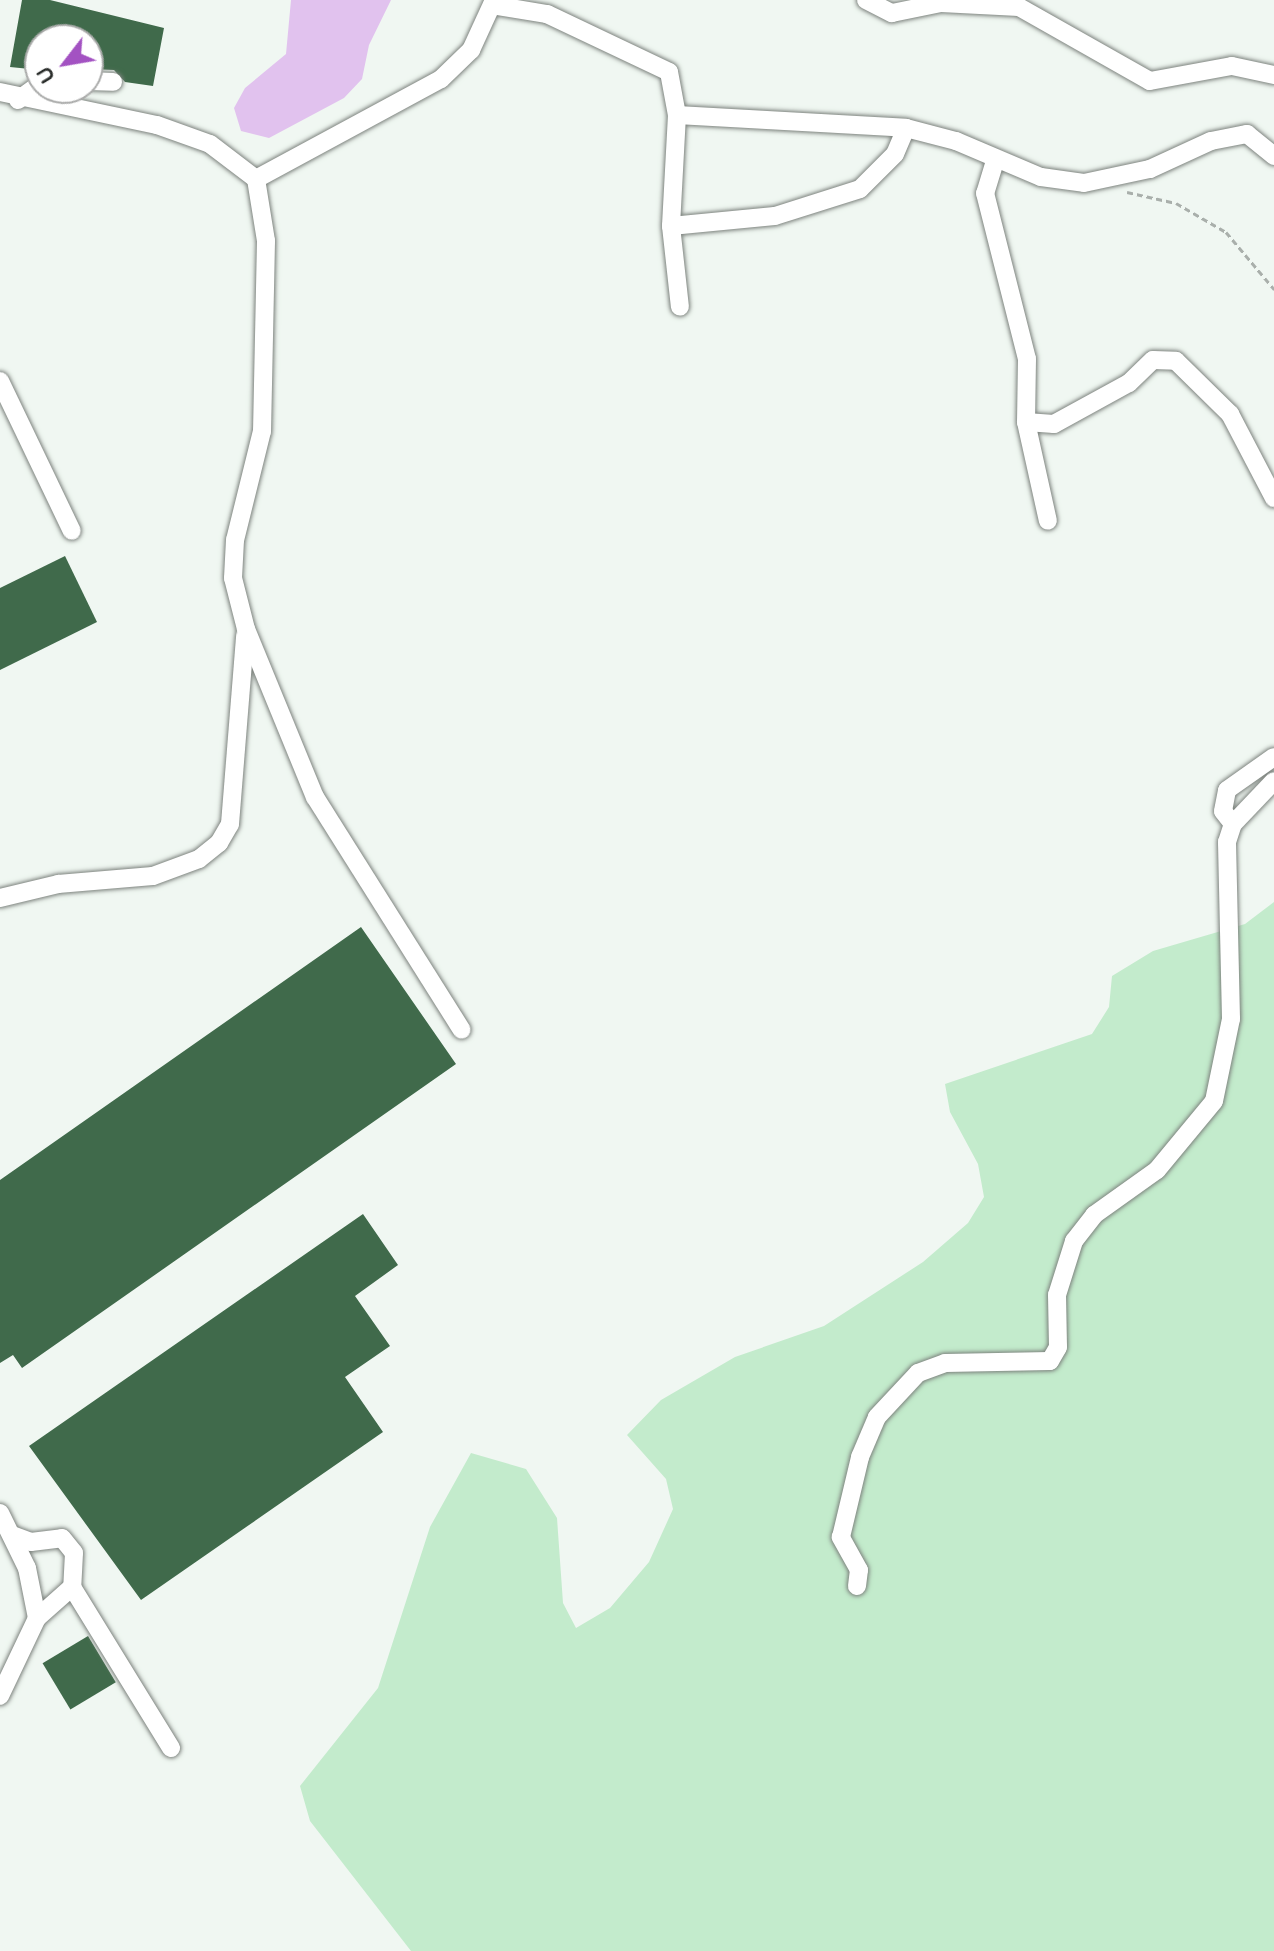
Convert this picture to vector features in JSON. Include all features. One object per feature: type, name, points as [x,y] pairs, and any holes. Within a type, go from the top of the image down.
[{"type":"street","points":[[866,0],[892,13],[941,3],[1019,7],[1150,81],[1232,66],[1274,75]]},
{"type":"street","points":[[256,179],[441,79],[471,50],[493,3],[547,14],[669,72],[677,115],[671,226],[680,307]]},
{"type":"street","points":[[104,82],[113,82]]},
{"type":"street","points":[[0,92],[18,100],[157,125],[210,144],[256,179],[266,241],[262,431],[235,540],[233,578],[246,629],[315,797],[462,1030]]},
{"type":"street","points":[[18,100],[24,96]]},
{"type":"street","points":[[677,115],[906,128],[956,141],[995,161],[1084,183],[1150,169],[1211,141],[1247,134],[1274,156]]},
{"type":"street","points":[[671,226],[775,216],[860,189],[895,154],[906,128]]},
{"type":"street","points":[[995,161],[985,193],[1027,359],[1026,422],[1048,521]]},
{"type":"street","points":[[1026,422],[1054,424],[1129,383],[1153,360],[1176,361],[1230,414],[1274,498]]},
{"type":"street","points":[[0,381],[72,531]]},
{"type":"street","points":[[0,898],[58,884],[153,876],[199,859],[219,843],[230,824],[246,629]]},
{"type":"street","points":[[1233,824],[1223,811],[1227,790],[1274,757]]},
{"type":"street","points":[[857,1586],[859,1570],[841,1537],[860,1457],[877,1417],[918,1373],[945,1363],[1050,1361],[1058,1347],[1057,1295],[1074,1241],[1094,1215],[1157,1170],[1214,1101],[1231,1019],[1226,956],[1233,824],[1274,781]]},
{"type":"street","points":[[0,1513],[37,1597],[37,1618]]},
{"type":"street","points":[[12,1535],[71,1543],[72,1587],[171,1748]]},
{"type":"street","points":[[0,1696],[37,1618],[72,1587]]},
{"type":"path","points":[[1115,190],[1176,203],[1226,232],[1274,289]]},
{"type":"green space","points":[[1274,902],[1274,1951],[411,1951],[310,1821],[300,1786],[378,1688],[430,1527],[471,1453],[526,1469],[557,1518],[563,1603],[576,1628],[610,1608],[649,1562],[673,1509],[666,1479],[627,1435],[661,1400],[735,1357],[824,1326],[923,1262],[968,1223],[984,1197],[978,1164],[950,1112],[945,1084],[1092,1034],[1109,1007],[1112,976],[1153,951],[1245,924]]},
{"type":"shaded area","points":[[291,0],[391,0],[369,45],[362,79],[344,98],[269,138],[241,131],[234,108],[245,88],[286,54]]},
{"type":"building","points":[[22,0],[50,0],[164,28],[153,86],[125,82],[114,70],[104,70],[104,24],[24,24],[24,68],[10,67]]},
{"type":"building","points":[[65,556],[97,622],[0,670],[0,588]]},
{"type":"building","points":[[361,927],[456,1064],[22,1368],[13,1355],[0,1363],[0,1180]]},
{"type":"building","points":[[363,1214],[398,1265],[355,1296],[390,1346],[345,1377],[383,1432],[141,1600],[29,1446]]},
{"type":"building","points":[[88,1636],[116,1682],[70,1710],[43,1663]]}]
